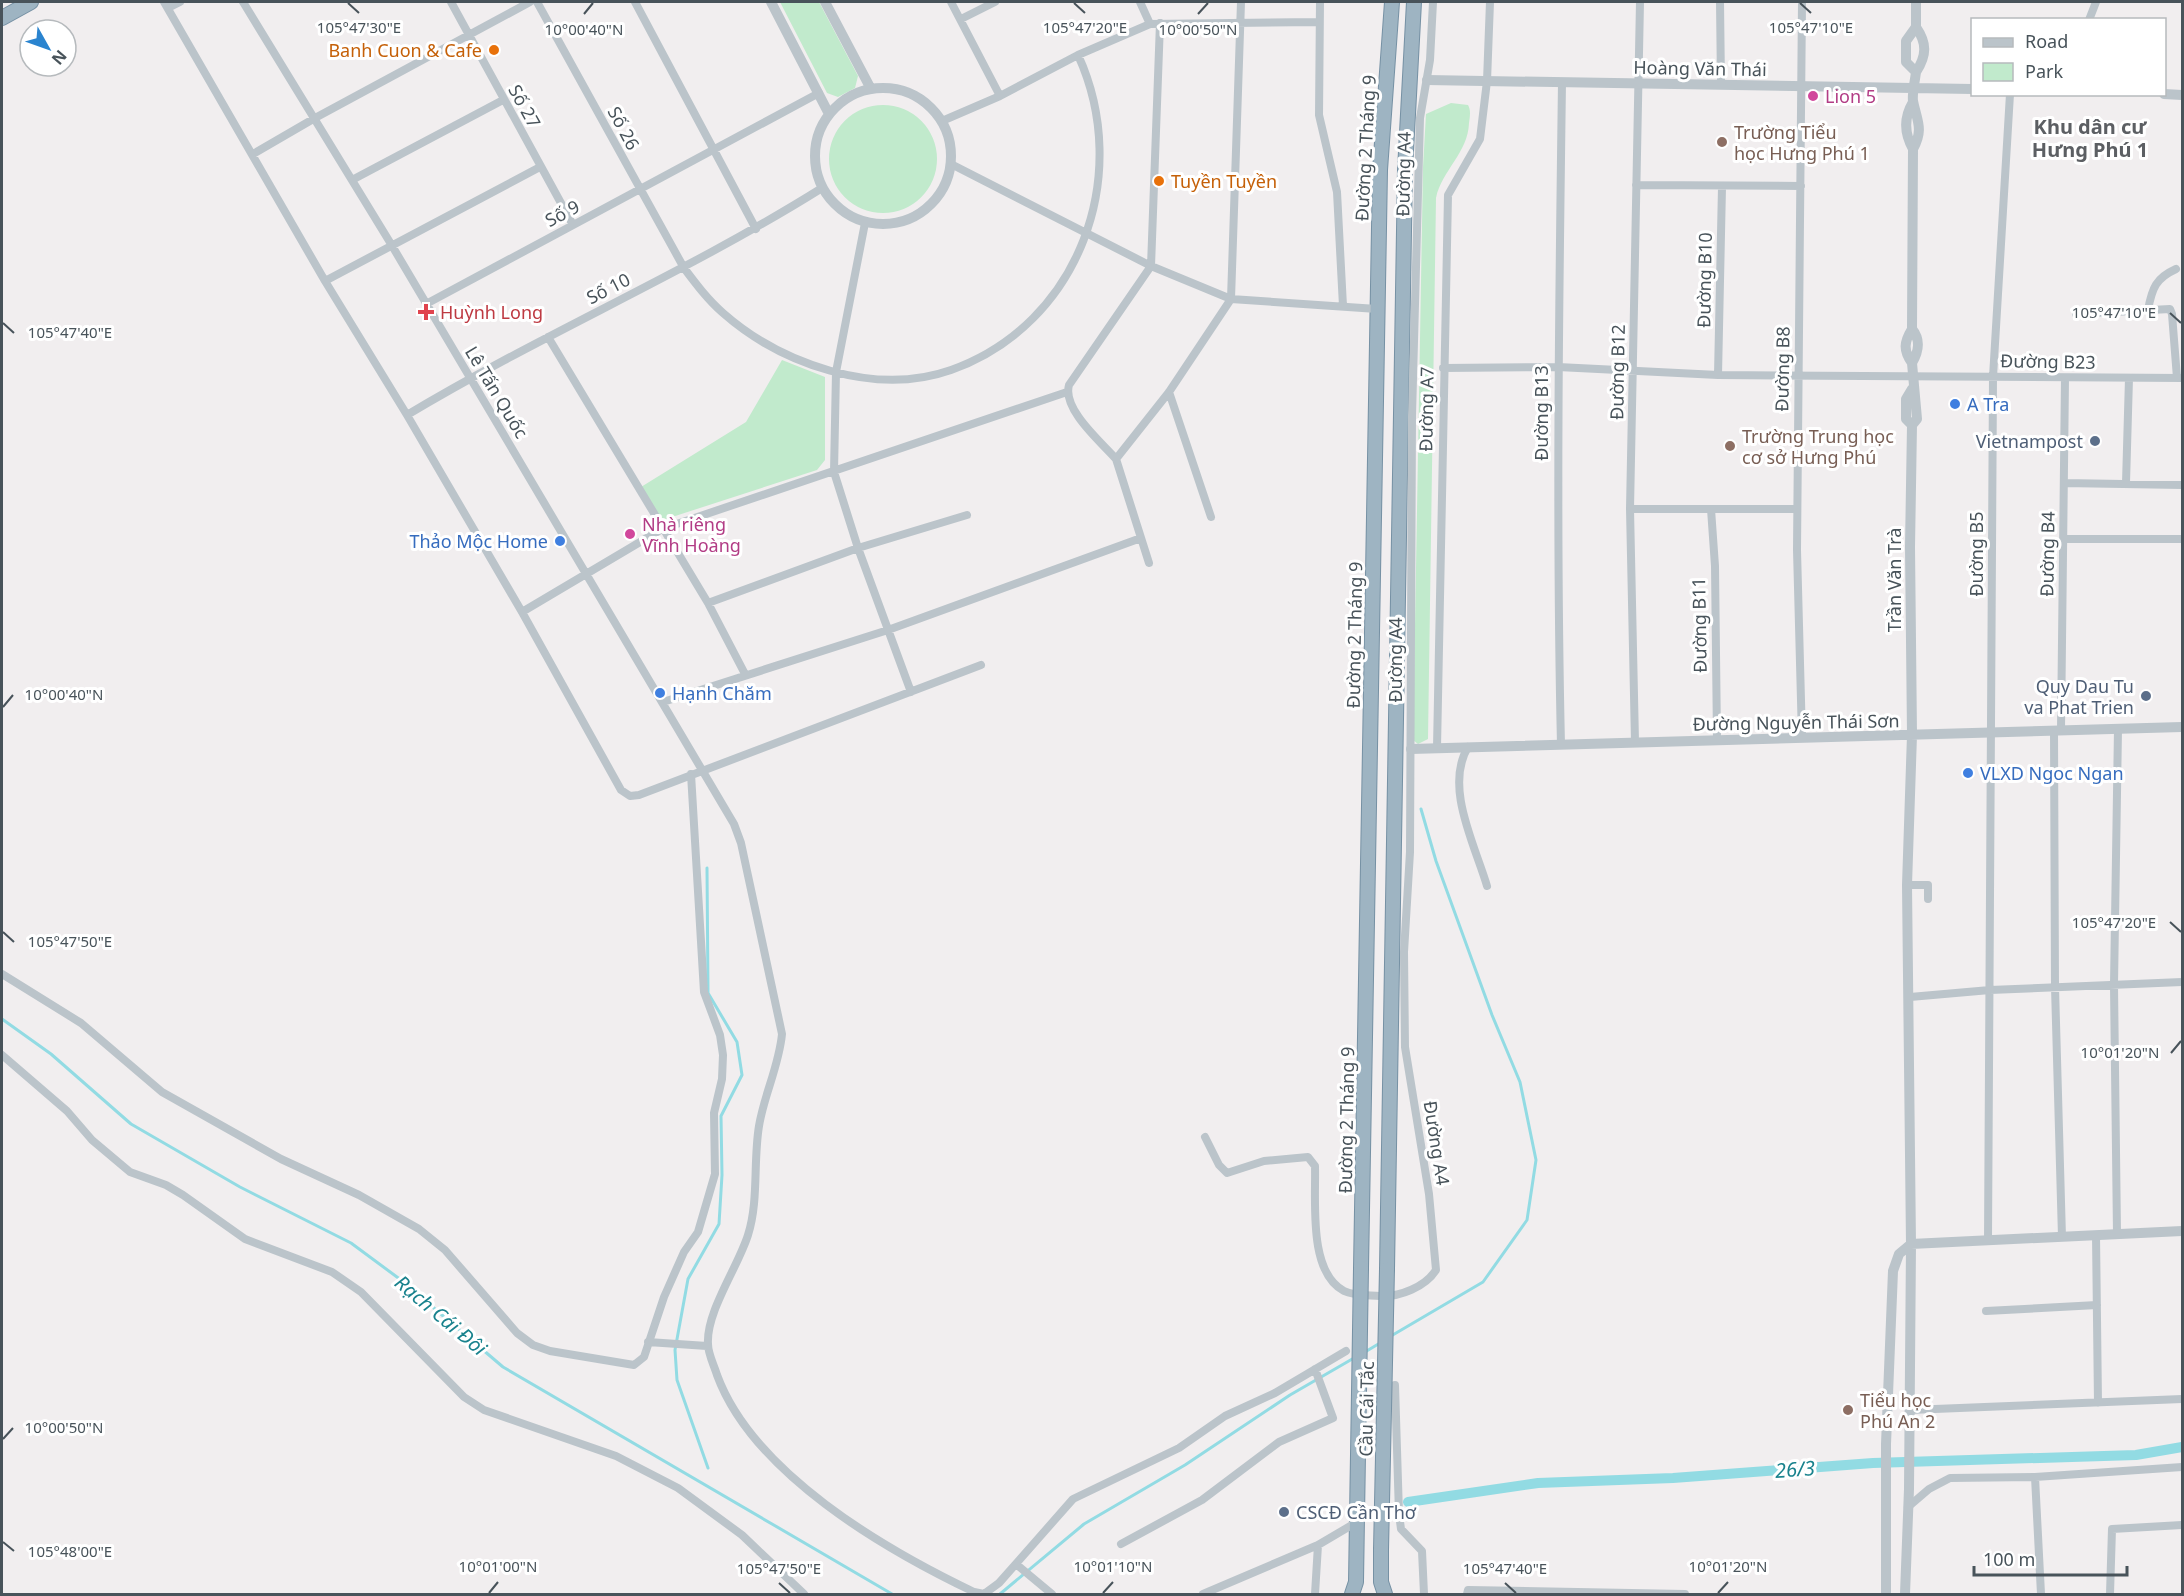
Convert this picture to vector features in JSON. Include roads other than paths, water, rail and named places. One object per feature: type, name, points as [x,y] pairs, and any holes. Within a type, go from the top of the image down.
[{"type":"highway","points":[[2,18],[31,2]]},
{"type":"highway","name":"Đường 2 Tháng 9","points":[[1361,1268],[1380,170],[1392,2]]},
{"type":"highway","name":"Cầu Cái Tắc","points":[[1385,1594],[1382,1582],[1381,1550],[1405,182],[1414,2]]},
{"type":"highway","name":"Cầu Cái Tắc","points":[[1357,1520],[1361,1268]]},
{"type":"highway","points":[[1352,1594],[1356,1582],[1357,1520]]},
{"type":"street","points":[[180,2],[166,5],[325,281],[407,415],[522,612],[621,790],[630,796],[639,795],[981,666]]},
{"type":"street","name":"Lê Tấn Quốc","points":[[243,2],[391,244],[663,702],[738,833],[782,1034],[780,1053],[759,1126],[754,1203],[749,1232],[709,1327],[707,1346]]},
{"type":"street","name":"Số 27","points":[[451,2],[573,225]]},
{"type":"street","points":[[253,154],[530,2]]},
{"type":"street","name":"Số 26","points":[[537,2],[684,268],[710,301],[744,330],[775,348],[836,372],[870,378],[900,379],[950,370],[992,350],[1017,332],[1054,293],[1088,233],[1099,182],[1101,139],[1096,106],[1078,55]]},
{"type":"street","points":[[635,2],[756,229]]},
{"type":"street","points":[[771,2],[830,114]]},
{"type":"street","points":[[825,2],[871,89]]},
{"type":"street","points":[[951,2],[1000,96]]},
{"type":"street","points":[[961,19],[995,2]]},
{"type":"street","points":[[1140,2],[1155,24],[1151,266],[1069,385],[1067,392],[1072,408],[1116,459],[1149,563]]},
{"type":"street","points":[[1116,459],[1169,392],[1231,299],[1241,2]]},
{"type":"street","points":[[1320,2],[1318,22],[1319,115],[1336,192],[1343,306]]},
{"type":"street","name":"Đường A4","points":[[1205,1137],[1219,1165],[1227,1173],[1264,1161],[1308,1157],[1315,1166],[1320,1265],[1333,1284],[1354,1294],[1397,1296],[1432,1276],[1437,1263],[1406,1047],[1404,952],[1410,852],[1412,416],[1420,118],[1427,80],[1433,2]]},
{"type":"street","name":"Đường A7","points":[[1437,748],[1448,195],[1480,139],[1487,81],[1490,2]]},
{"type":"street","name":"Đường B12","points":[[1635,742],[1630,508],[1635,370],[1637,83],[1640,2]]},
{"type":"street","points":[[1720,2],[1721,85]]},
{"type":"street","name":"Đường B8","points":[[1802,2],[1797,509],[1802,738]]},
{"type":"street","points":[[1914,87],[1916,72],[1924,59],[1925,40],[1916,27],[1916,2]]},
{"type":"street","points":[[2090,18],[2096,2]]},
{"type":"street","points":[[942,121],[1000,96],[1078,55],[1155,24],[1318,22]]},
{"type":"street","points":[[1916,27],[1906,41],[1906,62],[1916,72]]},
{"type":"street","name":"Hoàng Văn Thái","points":[[1427,80],[1971,89]]},
{"type":"street","name":"Đường B13","points":[[1561,745],[1558,367],[1562,82]]},
{"type":"street","name":"Trần Văn Trà","points":[[1905,1594],[1909,1489],[1911,1244],[1907,885],[1912,735],[1910,547],[1912,425],[1917,419],[1917,399],[1912,388],[1912,363],[1917,354],[1918,337],[1912,329],[1913,149],[1919,138],[1918,113],[1913,102],[1914,87]]},
{"type":"street","points":[[891,88],[911,93],[929,105],[942,121],[950,142],[951,164],[945,185],[933,203],[916,217],[895,224],[865,223],[835,206],[822,189],[815,170],[815,150],[819,131],[830,114],[848,97],[871,89],[891,88]]},
{"type":"street","name":"Số 9","points":[[426,304],[819,93]]},
{"type":"street","points":[[2166,94],[2182,95]]},
{"type":"street","name":"Đường B5","points":[[1988,1240],[1993,377],[2010,96]]},
{"type":"street","points":[[352,180],[503,100]]},
{"type":"street","points":[[951,164],[1151,266],[1231,299],[1377,309]]},
{"type":"street","points":[[325,281],[540,167]]},
{"type":"street","points":[[1636,185],[1801,186]]},
{"type":"street","name":"Đường B10","points":[[1718,375],[1722,187]]},
{"type":"street","name":"Số 10","points":[[407,415],[469,378],[756,229],[822,189]]},
{"type":"street","points":[[865,223],[836,372],[834,472],[858,548],[911,692]]},
{"type":"street","points":[[2148,309],[2153,287],[2163,275],[2176,269]]},
{"type":"street","points":[[2076,314],[2168,308],[2171,310],[2180,378]]},
{"type":"street","points":[[548,337],[708,603],[745,674]]},
{"type":"street","name":"Đường B23","points":[[1443,368],[1558,367],[1718,375],[2180,378]]},
{"type":"street","name":"Đường B4","points":[[2062,1237],[2055,987],[2065,378]]},
{"type":"street","points":[[2126,483],[2129,378]]},
{"type":"street","points":[[522,612],[662,529],[1067,392]]},
{"type":"street","points":[[1169,392],[1211,517]]},
{"type":"street","points":[[2064,483],[2182,485]]},
{"type":"street","points":[[1630,508],[1797,509]]},
{"type":"street","name":"Đường B11","points":[[1711,509],[1715,566],[1718,740]]},
{"type":"street","points":[[708,603],[858,548],[967,515]]},
{"type":"street","points":[[663,702],[888,630],[1141,538]]},
{"type":"street","points":[[2063,539],[2182,539]]},
{"type":"street","name":"Đường Nguyễn Thái Sơn","points":[[1411,749],[2182,727]]},
{"type":"street","points":[[2116,1234],[2114,985],[2118,729]]},
{"type":"street","points":[[1468,747],[1459,764],[1457,777],[1464,812],[1487,886]]},
{"type":"street","points":[[2,975],[81,1023],[162,1092],[281,1159],[359,1194],[419,1229],[444,1250],[517,1333],[533,1345],[550,1351],[628,1365],[641,1362],[664,1298],[684,1252],[698,1232],[716,1174],[714,1113],[720,1096],[723,1055],[720,1035],[704,992],[691,774]]},
{"type":"street","points":[[1907,885],[1928,885],[1928,899]]},
{"type":"street","points":[[1910,997],[1990,990],[2182,982]]},
{"type":"street","points":[[2,1054],[67,1111],[92,1140],[130,1172],[175,1190],[245,1239],[332,1272],[361,1292],[464,1397],[484,1410],[616,1456],[678,1488],[742,1535],[804,1594]]},
{"type":"street","points":[[1886,1594],[1886,1444],[1893,1271],[1899,1254],[1911,1244],[2182,1231]]},
{"type":"street","points":[[2096,1235],[2098,1403]]},
{"type":"street","points":[[1986,1311],[2097,1305]]},
{"type":"street","points":[[648,1342],[707,1346],[732,1409],[772,1458],[823,1501],[910,1561],[974,1593],[984,1594],[990,1592],[1019,1567],[1074,1499],[1179,1448],[1225,1416],[1316,1372],[1346,1352]]},
{"type":"street","points":[[1121,1544],[1202,1500],[1279,1442],[1334,1418],[1316,1372]]},
{"type":"street","points":[[1395,1386],[1399,1515],[1401,1529],[1422,1551],[1424,1594]]},
{"type":"street","points":[[1910,1410],[2182,1400]]},
{"type":"street","points":[[1908,1507],[1929,1489],[1950,1478],[2035,1478],[2182,1467]]},
{"type":"street","points":[[2035,1478],[2041,1594]]},
{"type":"street","points":[[1203,1594],[1318,1545],[1357,1520]]},
{"type":"street","points":[[2110,1594],[2110,1532],[2113,1528],[2182,1525]]},
{"type":"street","points":[[1315,1594],[1318,1545]]},
{"type":"street","points":[[1019,1567],[1052,1594]]},
{"type":"street","points":[[1467,1594],[1468,1590],[1685,1594]]},
{"type":"waterway","points":[[1391,1336],[1483,1282],[1527,1220],[1536,1160],[1520,1082],[1492,1015],[1436,861],[1421,809]]},
{"type":"waterway","points":[[707,868],[708,993],[737,1042],[742,1075],[721,1116],[722,1175],[719,1224],[688,1279],[675,1350],[677,1380],[708,1468]]},
{"type":"waterway","name":"Rạch Cái Đôi","points":[[2,1019],[51,1054],[131,1124],[240,1187],[351,1243],[401,1280],[503,1367],[892,1594]]},
{"type":"waterway","points":[[1365,1352],[1380,1343]]},
{"type":"waterway","points":[[1000,1594],[1084,1524],[1185,1465],[1290,1395],[1354,1358]]},
{"type":"waterway","name":"26/3","points":[[1408,1502],[1538,1483],[1673,1478],[1873,1463],[2136,1455],[2182,1447]]},
{"type":"place","name":"Banh Cuon & Cafe","points":[[494,50]]},
{"type":"place","name":"Lion 5","points":[[1813,96]]},
{"type":"place","name":"Trường Tiểu học Hưng Phú 1","points":[[1722,142]]},
{"type":"place","name":"Tuyền Tuyền","points":[[1159,181]]},
{"type":"place","name":"Huỳnh Long","points":[[426,312]]},
{"type":"place","name":"A Tra","points":[[1955,404]]},
{"type":"place","name":"Vietnampost","points":[[2095,441]]},
{"type":"place","name":"Trường Trung học cơ sở Hưng Phú","points":[[1730,446]]},
{"type":"place","name":"Nhà riêng Vĩnh Hoàng","points":[[630,534]]},
{"type":"place","name":"Thảo Mộc Home","points":[[560,541]]},
{"type":"place","name":"Hạnh Chăm","points":[[660,693]]},
{"type":"place","name":"Quy Dau Tu va Phat Trien","points":[[2146,696]]},
{"type":"place","name":"VLXD Ngoc Ngan","points":[[1968,773]]},
{"type":"place","name":"Tiểu học Phú An 2","points":[[1848,1410]]},
{"type":"place","name":"CSCĐ Cần Thơ","points":[[1284,1512]]},
{"type":"district","name":"Khu dân cư Hưng Phú 1","points":[[2090,138]]}]
